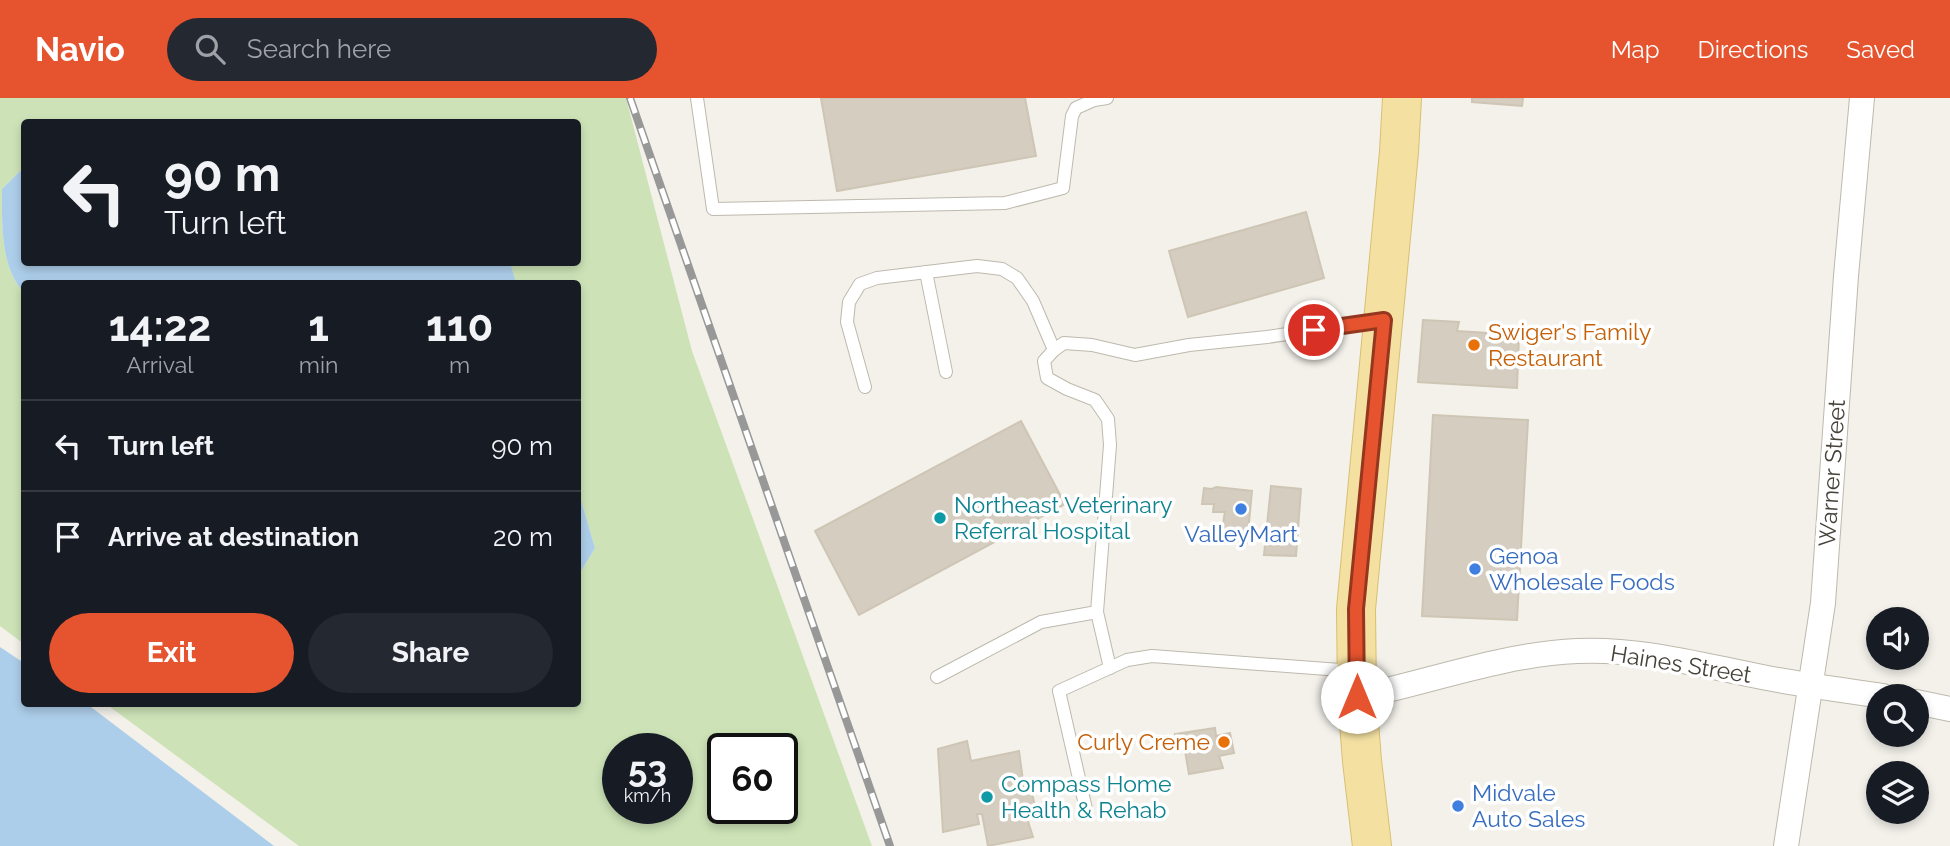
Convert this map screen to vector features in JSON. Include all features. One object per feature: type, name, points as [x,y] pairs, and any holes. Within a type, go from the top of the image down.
[{"type":"main road","points":[[1372,846],[1362,761],[1356,609],[1402,98]]},
{"type":"street","name":"Warner Street","points":[[1786,846],[1823,603],[1846,276],[1862,98]]},
{"type":"street","name":"Haines Street","points":[[1357,684],[1577,651],[1625,651],[1866,693]]},
{"type":"street","points":[[1929,705],[1950,709]]},
{"type":"lane","points":[[698,98],[713,209],[1005,203],[1063,188],[1074,103],[1100,99]]},
{"type":"lane","points":[[865,387],[847,322],[849,302],[860,284],[877,278],[977,266],[1002,269],[1017,278],[1033,301],[1054,350]]},
{"type":"lane","points":[[926,272],[946,372]]},
{"type":"lane","points":[[1110,668],[1097,612],[1111,445],[1108,419],[1095,400],[1067,390],[1047,378],[1044,361],[1064,343],[1092,345],[1135,355],[1189,345],[1384,320]]},
{"type":"lane","points":[[937,677],[1041,622],[1097,612]]},
{"type":"lane","points":[[1087,809],[1059,691],[1127,660],[1152,656],[1357,684]]},
{"type":"green space","points":[[0,98],[626,98],[692,351],[872,846],[299,846],[110,707],[581,707],[581,571],[595,548],[581,500],[581,280],[515,280],[511,266],[581,266],[581,119],[21,119],[21,170],[2,189],[2,202],[6,258],[10,271],[21,288],[21,642],[0,626]]},
{"type":"water","points":[[21,170],[21,266],[511,266],[515,280],[21,280],[21,288],[10,271],[6,258],[2,189]]},
{"type":"water","points":[[581,500],[595,548],[581,571]]},
{"type":"water","points":[[0,647],[21,661],[21,707],[91,707],[274,846],[0,846]]},
{"type":"building","points":[[821,98],[1025,98],[1036,156],[837,191]]},
{"type":"building","points":[[1472,98],[1523,98],[1522,106],[1472,102]]},
{"type":"building","points":[[1306,212],[1324,278],[1188,317],[1169,251]]},
{"type":"building","points":[[1423,320],[1459,322],[1457,331],[1519,335],[1517,388],[1418,382]]},
{"type":"building","points":[[1433,415],[1528,420],[1517,620],[1422,616]]},
{"type":"building","name":"Northeast Veterinary Referral Hospital","points":[[1021,421],[1065,504],[859,615],[815,531]]},
{"type":"building","points":[[1271,486],[1301,489],[1296,556],[1264,555]]},
{"type":"building","points":[[1204,488],[1252,491],[1247,543],[1220,541],[1225,512],[1213,512],[1214,504],[1202,504]]},
{"type":"building","points":[[1215,728],[1216,736],[1230,733],[1234,753],[1219,756],[1223,768],[1189,774],[1184,745],[1177,747],[1175,734]]},
{"type":"building","name":"Compass Home Health & Rehab","points":[[967,741],[971,761],[1019,751],[1024,788],[1030,785],[1035,806],[1024,809],[1033,837],[988,846],[982,814],[977,814],[979,824],[943,832],[938,749]]},
{"type":"railway","points":[[630,98],[890,846]]},
{"type":"place","name":"Swiger's Family Restaurant","points":[[1474,345]]},
{"type":"place","name":"ValleyMart","points":[[1241,509]]},
{"type":"place","name":"Northeast Veterinary Referral Hospital","points":[[940,518]]},
{"type":"place","name":"Genoa Wholesale Foods","points":[[1475,569]]},
{"type":"place","name":"Curly Creme","points":[[1224,742]]},
{"type":"place","name":"Compass Home Health & Rehab","points":[[987,797]]},
{"type":"place","name":"Midvale Auto Sales","points":[[1458,806]]},
{"type":"route","points":[[1314,330],[1384,320],[1356,609],[1357,697]]}]
